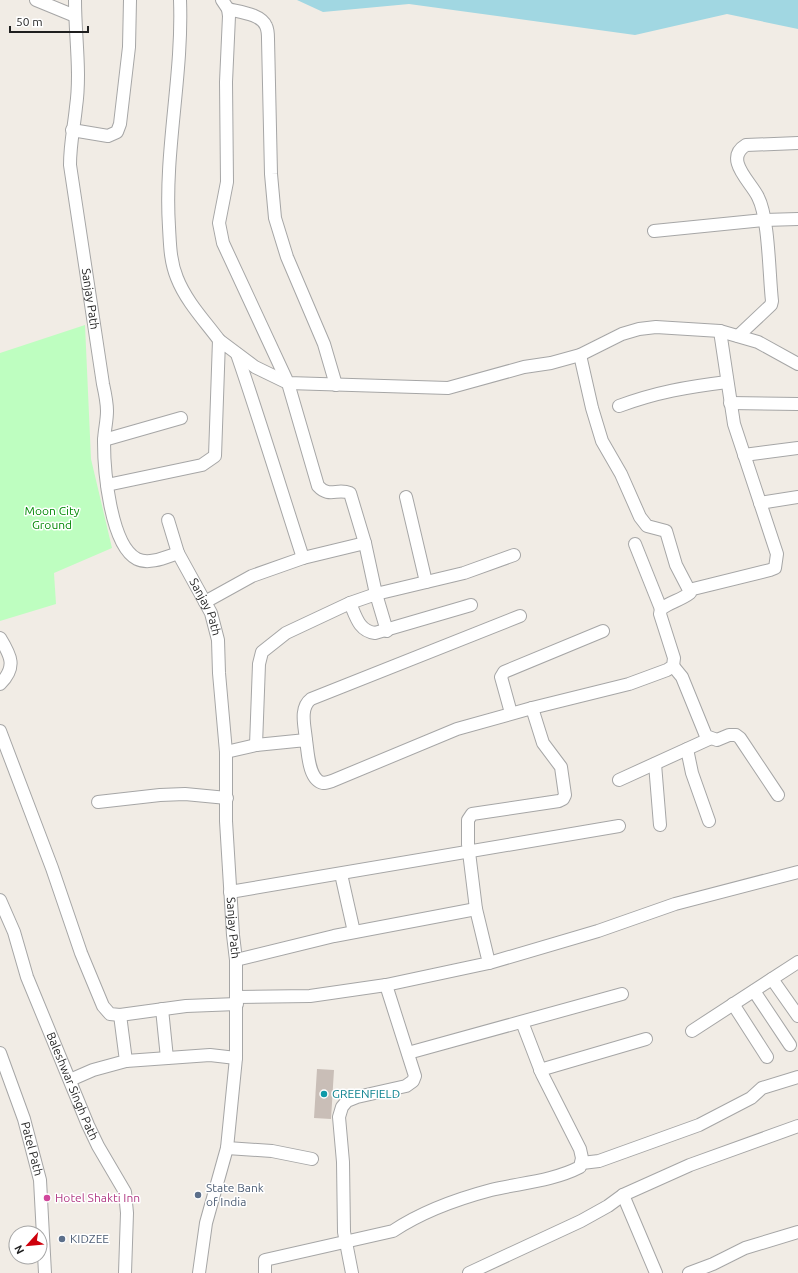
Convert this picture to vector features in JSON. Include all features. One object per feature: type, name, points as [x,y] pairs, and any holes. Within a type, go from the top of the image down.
[{"type":"street","points":[[36,0],[75,16]]},
{"type":"street","name":"Sanjay Path","points":[[75,0],[77,84],[76,107],[70,144],[70,165],[107,412],[104,440],[107,485],[118,532],[129,552],[137,559],[148,562],[178,553],[211,613],[218,640],[219,673],[226,752],[226,798],[230,892],[236,960],[236,1058],[227,1148],[206,1223],[199,1273]]},
{"type":"street","points":[[72,130],[108,136],[117,132],[120,124],[129,47],[130,0]]},
{"type":"street","points":[[180,0],[181,32],[179,67],[168,173],[171,262],[186,296],[219,340],[255,367],[288,383],[448,388],[524,367],[551,363],[580,355],[622,334],[639,329],[656,327],[720,331],[758,342],[798,364]]},
{"type":"street","points":[[336,385],[322,336],[287,257],[275,218],[271,174],[268,39],[266,26],[262,21],[254,16],[225,4],[227,176],[219,224],[220,232],[223,243],[288,383],[318,486],[322,492],[328,493],[345,491],[350,493],[366,543],[376,594],[387,631]]},
{"type":"street","points":[[738,336],[770,305],[772,301],[764,220],[758,197],[740,168],[737,154],[740,149],[746,145],[798,143]]},
{"type":"street","points":[[654,231],[764,220],[798,219]]},
{"type":"street","points":[[689,590],[775,568],[777,554],[734,424],[720,331]]},
{"type":"street","points":[[107,485],[202,465],[215,456],[219,340]]},
{"type":"street","points":[[237,353],[263,428],[277,478],[303,558]]},
{"type":"street","points":[[580,355],[592,408],[602,441],[643,522],[652,528],[666,531],[676,565],[690,593],[684,598],[666,605],[661,609]]},
{"type":"street","points":[[619,406],[650,395],[679,388],[727,382]]},
{"type":"street","points":[[730,403],[798,404]]},
{"type":"street","points":[[104,440],[180,418]]},
{"type":"street","points":[[744,455],[798,448]]},
{"type":"street","points":[[406,497],[426,582]]},
{"type":"street","points":[[760,503],[798,497]]},
{"type":"street","points":[[168,520],[178,553]]},
{"type":"street","points":[[205,602],[252,576],[303,558],[366,543]]},
{"type":"street","points":[[635,544],[661,609],[660,614],[674,658],[673,666],[682,677],[703,732],[709,738],[717,740],[729,735],[736,735],[740,738],[778,795]]},
{"type":"street","points":[[256,745],[259,664],[262,652],[286,633],[376,594],[464,573],[514,555]]},
{"type":"street","points":[[350,604],[359,624],[366,632],[375,634],[471,605]]},
{"type":"street","points":[[520,616],[306,703],[304,710],[306,740],[312,772],[316,780],[323,783],[332,782],[457,729],[532,708],[629,684],[667,670],[673,666]]},
{"type":"street","points":[[511,714],[501,677],[504,672],[603,631]]},
{"type":"street","points":[[0,638],[10,653],[12,666],[7,677],[0,684]]},
{"type":"street","points":[[488,963],[476,909],[468,820],[472,814],[559,801],[563,799],[565,795],[561,767],[543,743],[532,708]]},
{"type":"street","points":[[0,731],[82,952],[103,1006],[110,1014],[120,1015],[237,1000],[310,996],[386,985],[488,963],[598,931],[675,904],[798,872]]},
{"type":"street","points":[[620,780],[709,738]]},
{"type":"street","points":[[226,752],[256,745],[306,740]]},
{"type":"street","points":[[687,749],[692,773],[709,821]]},
{"type":"street","points":[[655,764],[660,825]]},
{"type":"street","points":[[98,802],[160,795],[185,794],[226,798]]},
{"type":"street","points":[[230,892],[470,853],[619,826]]},
{"type":"street","points":[[341,874],[354,932]]},
{"type":"street","name":"Baleshwar Singh Path","points":[[0,900],[14,932],[27,977],[98,1146],[124,1192],[127,1213],[125,1273]]},
{"type":"street","points":[[236,960],[354,932],[476,909]]},
{"type":"street","points":[[692,1031],[794,965],[798,977]]},
{"type":"street","points":[[772,979],[798,1016]]},
{"type":"street","points":[[352,1273],[344,1232],[343,1162],[339,1117],[342,1107],[347,1101],[357,1097],[406,1086],[413,1081],[414,1070],[386,985]]},
{"type":"street","points":[[754,991],[790,1044]]},
{"type":"street","points":[[408,1053],[622,994]]},
{"type":"street","points":[[733,1004],[767,1057]]},
{"type":"street","points":[[162,1009],[167,1058]]},
{"type":"street","points":[[120,1015],[126,1061]]},
{"type":"street","points":[[265,1273],[265,1260],[393,1231],[407,1222],[449,1203],[491,1190],[555,1177],[580,1167],[582,1163],[580,1149],[540,1070],[522,1022]]},
{"type":"street","points":[[540,1070],[646,1040]]},
{"type":"street","name":"Patel Path","points":[[0,1053],[24,1119],[40,1180],[45,1273]]},
{"type":"street","points":[[70,1080],[93,1070],[126,1061],[210,1055],[236,1058]]},
{"type":"street","points":[[582,1163],[599,1161],[685,1130],[752,1098],[762,1088],[798,1077]]},
{"type":"street","points":[[469,1273],[581,1221],[608,1206],[623,1195],[690,1165],[798,1126]]},
{"type":"street","points":[[227,1148],[272,1150],[312,1159]]},
{"type":"street","points":[[623,1195],[656,1273]]},
{"type":"street","points":[[689,1273],[713,1264],[745,1248],[798,1232]]},
{"type":"green space","name":"Moon City Ground","points":[[85,325],[91,459],[112,548],[54,573],[56,604],[0,621],[0,353]]},
{"type":"water","points":[[297,0],[798,0],[798,29],[727,14],[635,35],[409,4],[323,12]]},
{"type":"building","name":"GREENFIELD","points":[[317,1069],[334,1070],[331,1119],[314,1118]]},
{"type":"place","name":"GREENFIELD","points":[[324,1094]]},
{"type":"place","name":"State Bank of India","points":[[198,1195]]},
{"type":"place","name":"Hotel Shakti Inn","points":[[47,1198]]},
{"type":"place","name":"KIDZEE","points":[[62,1239]]}]
